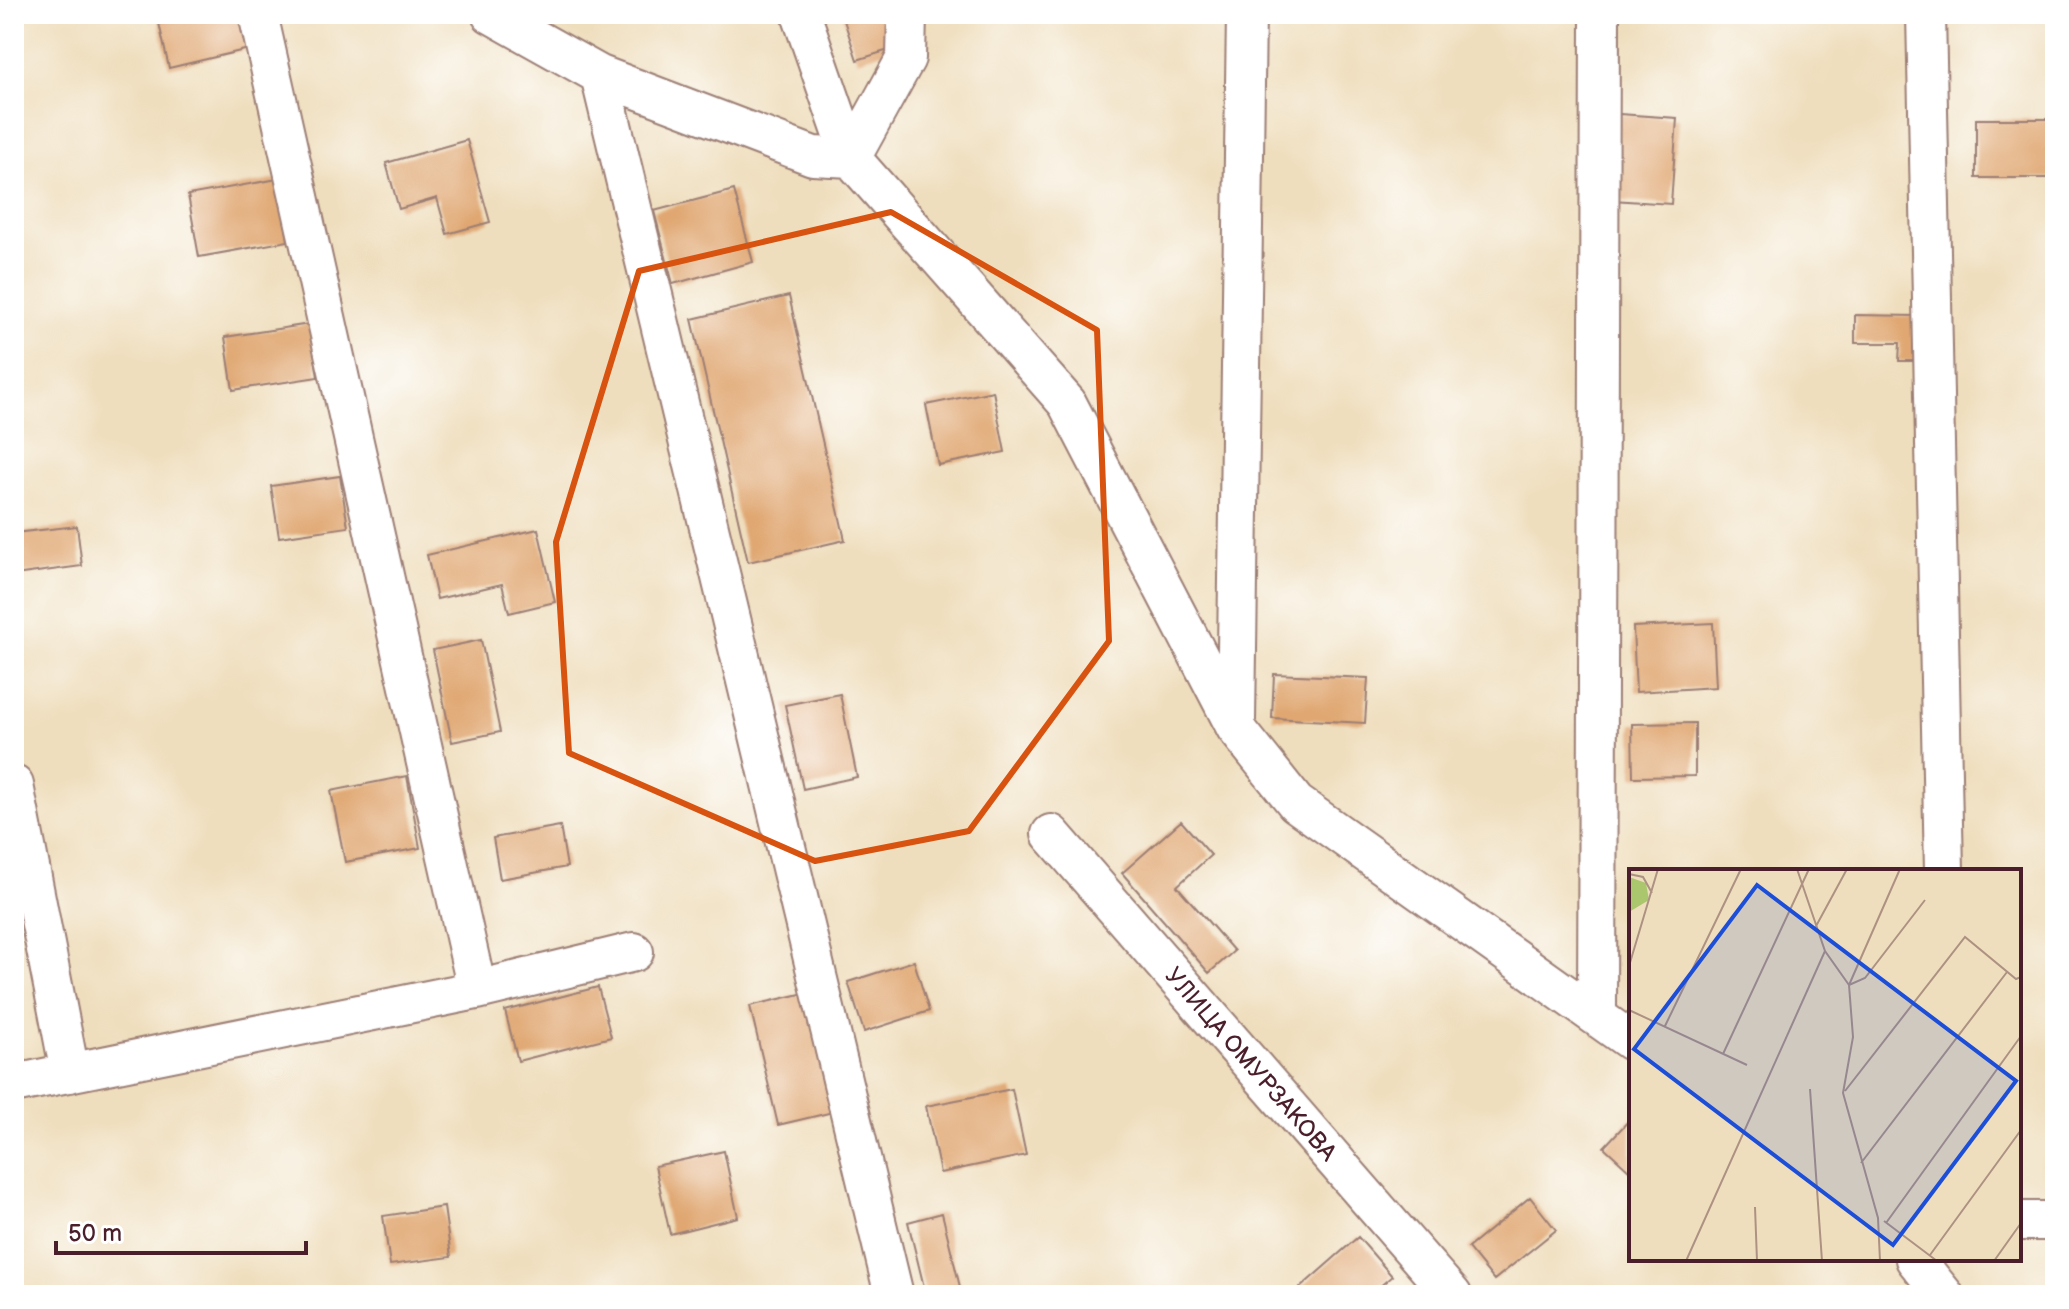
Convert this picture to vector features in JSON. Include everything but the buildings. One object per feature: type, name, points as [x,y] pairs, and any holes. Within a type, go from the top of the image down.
[{"type":"street","points":[[258,14],[477,990]]},
{"type":"street","points":[[491,14],[600,75],[813,156],[851,158]]},
{"type":"street","points":[[801,14],[851,158],[1067,403],[1236,728],[1296,803],[1629,1040]]},
{"type":"street","points":[[851,158],[906,58],[907,14]]},
{"type":"street","points":[[1236,728],[1246,14]]},
{"type":"street","points":[[1597,1016],[1600,14]]},
{"type":"street","points":[[1926,14],[1944,869]]},
{"type":"street","points":[[600,75],[894,1295]]},
{"type":"street","points":[[14,785],[70,1073]]},
{"type":"street","name":"УЛИЦА ОМУРЗАКОВА","points":[[1051,834],[1452,1295]]},
{"type":"street","points":[[14,1084],[477,990],[634,952]]},
{"type":"street","points":[[2021,1221],[2055,1221]]},
{"type":"street","points":[[1917,1261],[1944,1295]]},
{"type":"highlighted area","points":[[891,212],[1097,330],[1109,641],[969,831],[815,861],[569,753],[556,542],[639,271]]}]
